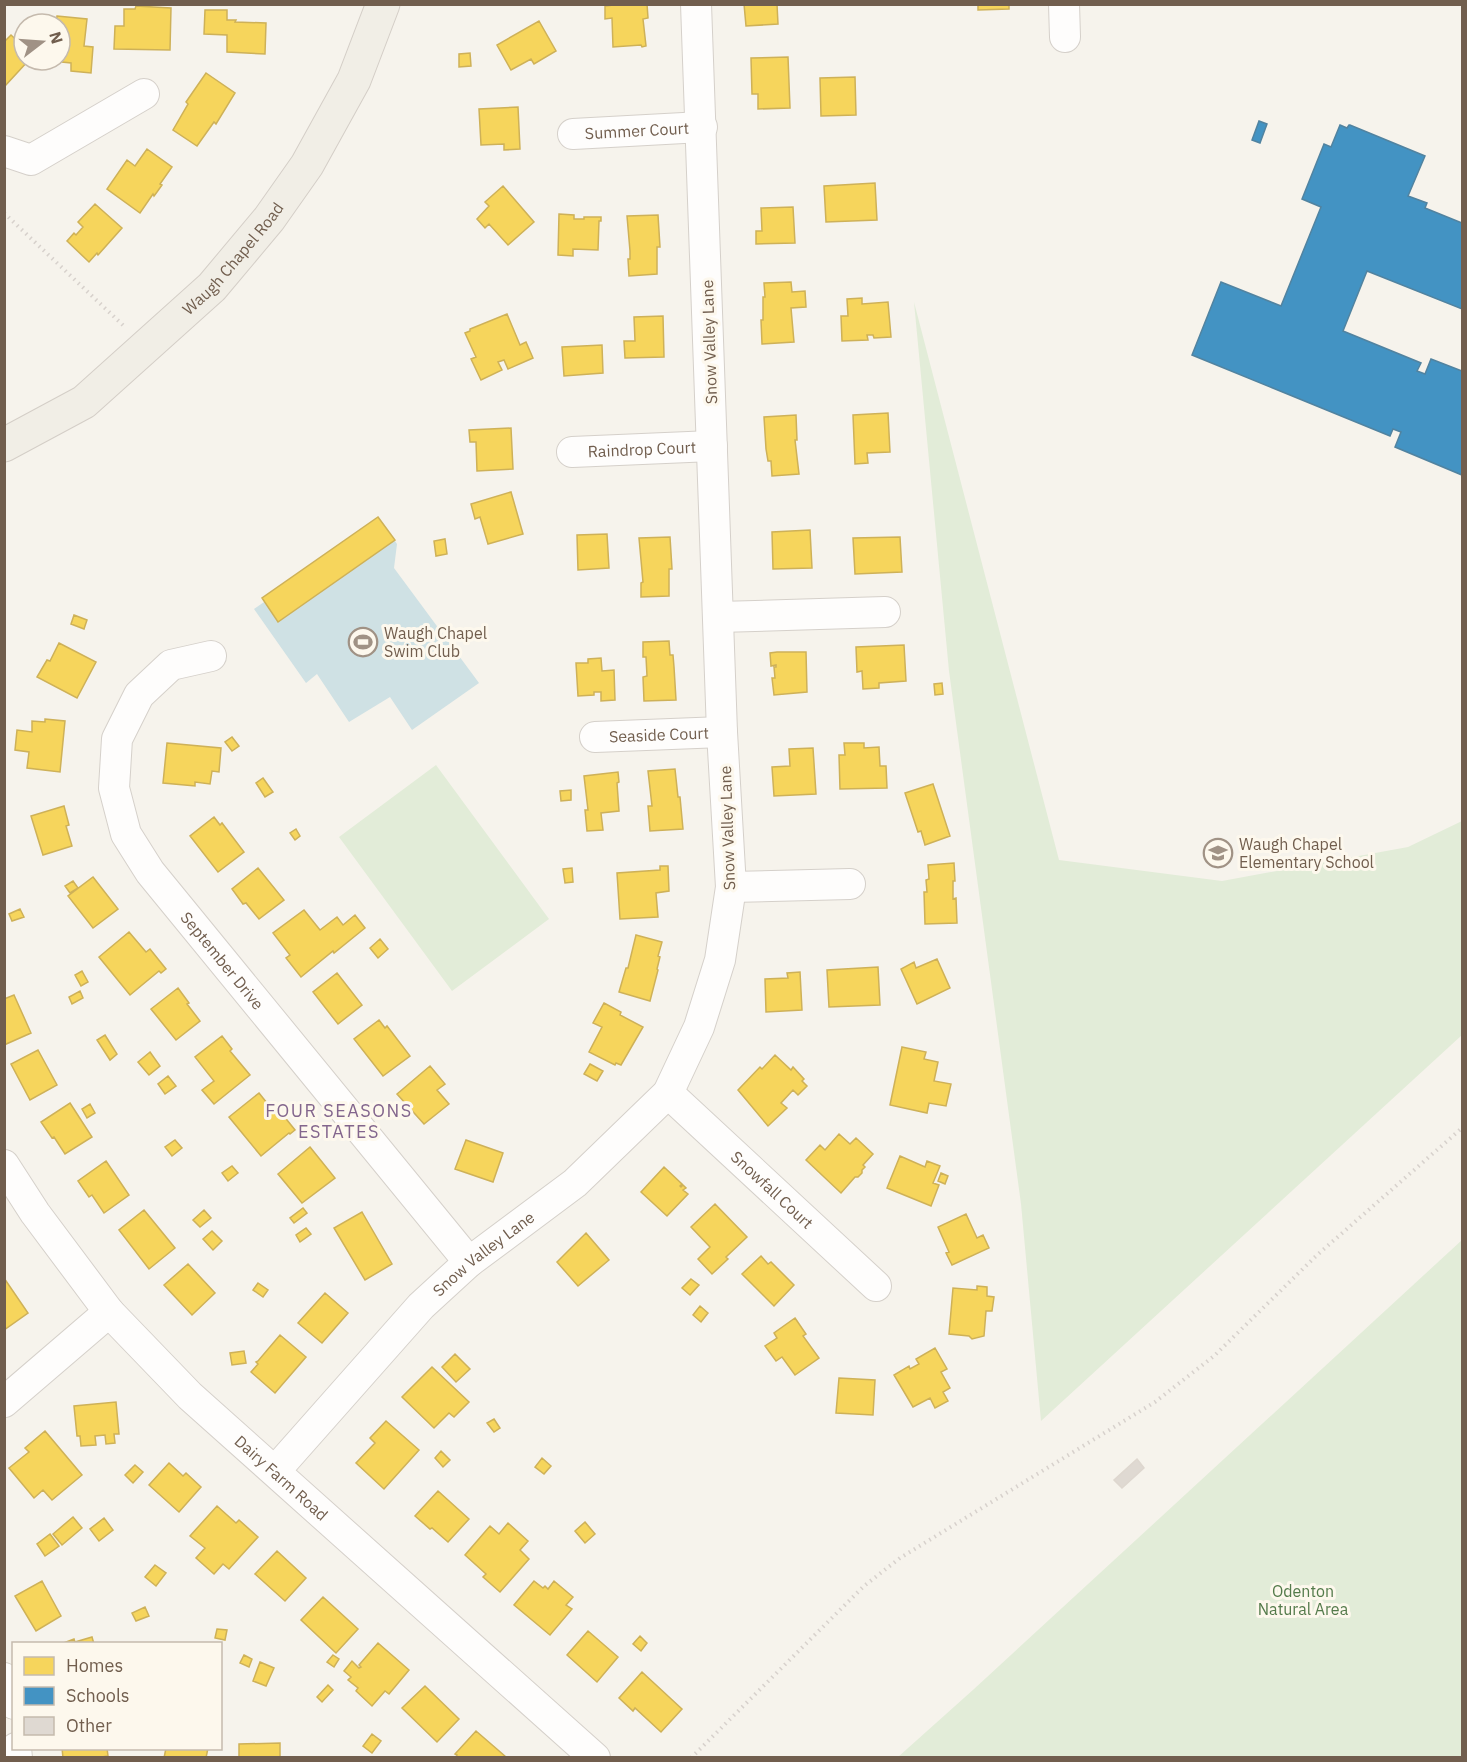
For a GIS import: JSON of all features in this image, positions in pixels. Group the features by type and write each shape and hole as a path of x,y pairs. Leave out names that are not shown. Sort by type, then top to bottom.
{"main road":[{"name":"Waugh Chapel Road","path":"4,445 84,402 212,287 269,219 307,165 354,80 383,4"}],"street":[{"name":"Snow Valley Lane","path":"275,1471 421,1306 469,1262 575,1183 668,1094 699,1027 720,960 731,886 722,732 696,4"},
{"path":"1064,4 1065,37"},
{"path":"4,151 31,160 144,94"},
{"name":"Summer Court","path":"573,134 702,127"},
{"name":"Raindrop Court","path":"572,452 712,446"},
{"path":"719,616 885,612"},
{"name":"September Drive","path":"212,656 171,665 139,695 117,739 114,788 126,834 157,881 469,1262"},
{"name":"Seaside Court","path":"595,737 722,732"},
{"path":"731,886 850,884"},
{"name":"Snowfall Court","path":"668,1094 876,1286"},
{"name":"Dairy Farm Road","path":"4,1165 35,1213 109,1312 190,1396 595,1758"},
{"path":"4,1402 109,1312"},
{"path":"4,1678 12,1699"}],"path":[{"path":"4,213 146,347"},
{"path":"691,1758 864,1586 900,1558 1155,1402 1214,1356 1316,1256 1462,1128"}],"green space":[{"path":"914,302 1059,860 1222,881 1408,847 1462,821 1462,1035 1041,1421 1021,1204 949,671"},
{"path":"436,765 549,919 452,991 339,837"},
{"name":"Odenton Natural Area","path":"1462,1240 1462,1757 898,1757 974,1689"}],"shaded area":[{"name":"Waugh Chapel Swim Club","path":"381,521 397,544 394,568 479,683 412,730 390,697 349,722 317,674 306,683 254,609"}],"building: Homes":[{"path":"647,4 648,18 643,19 646,46 613,47 612,18 605,19 605,6"},
{"path":"744,4 777,4 778,24 746,26"},
{"path":"978,4 1009,4 1009,9 978,10"},
{"path":"136,6 171,8 170,50 114,49 115,26 124,26 124,9 135,9"},
{"path":"205,10 227,10 227,20 236,20 235,22 266,23 265,54 227,52 227,35 204,34"},
{"path":"72,18 87,19 84,46 93,47 91,73 72,71"},
{"path":"539,21 556,51 534,64 531,59 511,70 497,45"},
{"path":"12,36 12,72 18,72 4,87 4,42"},
{"path":"470,53 471,66 459,67 459,54"},
{"path":"788,57 790,108 758,109 758,94 752,94 751,58"},
{"path":"206,73 235,93 216,124 214,122 197,146 173,130 188,104 186,102"},
{"path":"855,77 856,115 821,116 820,78"},
{"path":"518,107 520,149 504,150 504,144 481,145 479,109"},
{"path":"147,149 172,167 160,184 162,185 140,213 107,189 127,160 135,166"},
{"path":"875,183 877,220 826,222 824,186"},
{"path":"503,186 534,222 508,245 489,224 485,228 477,219 489,206 485,202"},
{"path":"95,204 122,228 89,262 67,241 83,227 78,222"},
{"path":"793,207 795,243 756,244 756,231 762,231 761,208"},
{"path":"559,214 574,215 574,219 601,217 598,250 573,249 573,256 558,255"},
{"path":"658,215 660,247 657,247 657,274 629,276 630,251 627,216"},
{"path":"791,282 792,292 805,291 806,307 791,308 794,342 762,344 764,283"},
{"path":"862,298 862,304 888,302 891,337 874,338 873,335 867,335 868,340 842,341 841,316 848,316 847,299"},
{"path":"507,314 520,345 526,342 533,358 508,369 504,360 498,362 502,370 481,380 471,359 476,357 465,333"},
{"path":"663,316 664,357 625,358 624,341 635,341 634,317"},
{"path":"602,345 603,373 564,376 562,347"},
{"path":"888,413 890,452 867,453 868,463 855,464 853,415"},
{"path":"796,415 797,440 795,440 799,474 772,476 771,461 768,461 766,449 764,417"},
{"path":"511,428 513,469 477,471 476,442 470,442 469,430"},
{"path":"511,492 523,534 488,544 480,517 475,519 471,504"},
{"path":"378,517 395,540 278,622 262,598"},
{"path":"810,530 812,568 773,569 772,532"},
{"path":"607,534 609,568 578,570 577,535"},
{"path":"670,537 672,569 669,569 669,596 641,597 641,583 643,582 639,538"},
{"path":"900,537 902,572 855,574 853,538"},
{"path":"445,539 447,554 436,556 434,541"},
{"path":"74,615 87,620 84,629 71,624"},
{"path":"669,641 670,655 673,655 676,700 644,701 643,677 647,676 643,642"},
{"path":"59,643 96,662 77,698 37,677 47,660 50,661"},
{"path":"904,645 906,681 879,683 879,688 863,689 862,671 857,672 856,647"},
{"path":"806,652 807,692 774,695 772,678 775,678 774,667 776,665 771,666 770,653"},
{"path":"601,658 602,671 614,670 615,700 601,701 601,692 578,696 576,663 588,663 588,659"},
{"path":"942,683 943,694 935,695 934,684"},
{"path":"45,719 65,721 60,772 27,768 29,752 15,750 17,730 32,732 32,721 45,722"},
{"path":"232,737 239,746 232,751 225,742"},
{"path":"167,743 221,748 219,772 212,771 210,784 195,782 195,786 163,783"},
{"path":"844,743 864,743 864,748 879,747 880,766 886,766 887,788 840,789 839,755 845,755"},
{"path":"813,748 816,794 774,796 772,767 790,766 789,749"},
{"path":"675,769 683,829 650,831 648,806 652,806 648,771"},
{"path":"618,772 619,811 601,813 603,830 587,831 585,810 588,810 584,776"},
{"path":"263,778 273,792 265,797 256,783"},
{"path":"933,784 950,836 925,845 921,831 918,832 905,793"},
{"path":"571,790 571,800 561,801 560,791"},
{"path":"64,806 69,825 66,826 72,846 43,855 31,816"},
{"path":"214,817 220,825 222,823 244,852 218,872 190,836"},
{"path":"296,829 300,836 295,840 290,833"},
{"path":"954,863 953,899 956,898 957,923 925,924 924,892 927,892 926,880 929,879 928,865"},
{"path":"660,866 668,866 669,891 656,893 658,917 620,919 617,873 660,870"},
{"path":"258,868 284,900 259,919 246,903 243,904 232,889"},
{"path":"572,868 573,882 565,883 563,869"},
{"path":"93,877 118,909 93,928 68,896"},
{"path":"73,881 78,888 70,893 65,886"},
{"path":"20,909 24,917 12,921 9,914"},
{"path":"304,910 320,930 337,917 343,925 355,915 365,928 301,977 286,958 290,955 273,933"},
{"path":"129,932 146,952 150,949 166,969 161,973 159,971 130,995 99,957"},
{"path":"636,935 662,942 650,1001 619,992"},
{"path":"380,939 388,949 378,958 370,948"},
{"path":"937,959 950,988 917,1004 901,969 914,962 916,968"},
{"path":"878,967 880,1005 829,1007 827,970"},
{"path":"82,971 88,982 81,986 75,975"},
{"path":"800,972 802,1010 766,1012 765,979 788,978 787,973"},
{"path":"337,973 362,1005 338,1024 313,992"},
{"path":"178,988 200,1021 176,1040 151,1009"},
{"path":"80,991 83,998 72,1004 69,997"},
{"path":"14,995 31,1033 4,1045 4,999"},
{"path":"604,1003 621,1012 620,1015 643,1027 621,1065 616,1063 615,1065 589,1052 602,1027 593,1023"},
{"path":"379,1020 385,1028 387,1026 410,1056 383,1076 354,1039"},
{"path":"105,1035 117,1054 110,1060 97,1040"},
{"path":"222,1036 232,1049 230,1051 250,1075 214,1104 202,1090 214,1081 195,1057"},
{"path":"902,1047 926,1052 924,1059 938,1062 934,1081 951,1084 946,1106 929,1103 927,1113 890,1105"},
{"path":"38,1050 57,1085 30,1100 11,1064"},
{"path":"150,1052 160,1066 149,1075 138,1062"},
{"path":"775,1055 791,1070 793,1067 807,1086 798,1095 793,1090 781,1103 787,1108 768,1126 738,1090"},
{"path":"590,1064 603,1071 597,1081 584,1074"},
{"path":"430,1066 445,1084 437,1090 449,1104 424,1124 397,1094"},
{"path":"168,1076 176,1086 165,1094 158,1084"},
{"path":"259,1093 275,1113 279,1110 295,1130 261,1156 229,1117"},
{"path":"70,1103 92,1137 65,1154 41,1122"},
{"path":"90,1104 95,1113 87,1118 82,1109"},
{"path":"839,1134 850,1144 856,1138 873,1154 863,1165 865,1167 862,1173 855,1177 841,1193 806,1160 820,1145 825,1150"},
{"path":"175,1140 182,1148 172,1156 165,1147"},
{"path":"466,1140 503,1153 493,1182 455,1169"},
{"path":"310,1147 335,1178 302,1203 278,1174"},
{"path":"900,1156 925,1167 927,1161 940,1166 933,1183 939,1185 931,1206 887,1188"},
{"path":"106,1161 129,1195 104,1213 92,1195 89,1197 78,1181"},
{"path":"232,1166 238,1173 228,1181 222,1173"},
{"path":"664,1167 682,1184 681,1187 683,1185 686,1188 683,1190 688,1194 667,1216 641,1192"},
{"path":"941,1173 948,1176 945,1184 938,1181"},
{"path":"715,1204 747,1237 712,1274 698,1259 710,1247 691,1227"},
{"path":"303,1208 307,1213 294,1223 290,1218"},
{"path":"144,1210 175,1248 149,1269 119,1230"},
{"path":"204,1210 211,1218 200,1227 193,1220"},
{"path":"362,1212 392,1264 365,1280 334,1228"},
{"path":"966,1214 977,1238 983,1235 989,1248 952,1265 938,1227"},
{"path":"306,1228 311,1234 300,1242 296,1235"},
{"path":"212,1231 222,1241 213,1250 203,1239"},
{"path":"586,1233 609,1260 578,1286 557,1262"},
{"path":"761,1256 768,1264 771,1262 794,1285 774,1306 742,1274"},
{"path":"188,1264 215,1293 192,1315 164,1285"},
{"path":"4,1278 28,1313 4,1330"},
{"path":"691,1279 699,1285 690,1295 682,1288"},
{"path":"258,1283 268,1290 263,1297 253,1290"},
{"path":"977,1286 987,1287 987,1296 994,1297 992,1311 986,1311 984,1336 972,1339 969,1336 949,1334 953,1288 977,1290"},
{"path":"325,1293 348,1313 322,1343 298,1323"},
{"path":"700,1306 708,1313 701,1322 693,1315"},
{"path":"795,1318 806,1334 803,1336 819,1358 795,1375 782,1357 776,1361 765,1346 777,1338 774,1333"},
{"path":"280,1335 306,1357 275,1393 251,1372 258,1364 256,1362"},
{"path":"935,1348 947,1369 941,1372 950,1388 943,1392 948,1401 935,1408 930,1398 913,1407 894,1375 909,1366 910,1369 919,1364 916,1359"},
{"path":"244,1351 246,1363 232,1365 230,1353"},
{"path":"455,1354 470,1369 456,1382 442,1367"},
{"path":"432,1367 469,1402 454,1417 449,1413 434,1428 402,1397"},
{"path":"839,1378 875,1380 873,1415 836,1413"},
{"path":"116,1402 119,1434 114,1434 115,1443 106,1444 105,1435 95,1436 96,1445 81,1446 80,1436 77,1436 74,1406"},
{"path":"494,1419 500,1428 494,1432 487,1423"},
{"path":"386,1421 419,1450 384,1489 356,1463 375,1443 370,1438"},
{"path":"45,1431 82,1475 52,1500 43,1490 34,1498 9,1468 29,1452 25,1448"},
{"path":"441,1451 450,1460 443,1467 435,1458"},
{"path":"542,1458 551,1466 544,1474 535,1467"},
{"path":"169,1463 183,1476 186,1473 201,1487 179,1512 149,1485"},
{"path":"135,1465 143,1472 133,1483 125,1475"},
{"path":"438,1491 469,1519 448,1542 415,1516"},
{"path":"217,1506 236,1523 239,1520 258,1537 229,1569 223,1564 214,1574 196,1558 205,1548 190,1536"},
{"path":"73,1517 82,1528 62,1545 53,1534"},
{"path":"104,1518 113,1530 99,1541 90,1529"},
{"path":"585,1522 595,1534 585,1543 575,1531"},
{"path":"508,1523 528,1541 520,1550 529,1559 500,1592 483,1577 486,1574 465,1555 490,1526 499,1534"},
{"path":"50,1534 59,1546 45,1556 37,1544"},
{"path":"277,1551 306,1578 285,1601 255,1574"},
{"path":"155,1565 166,1573 156,1586 145,1577"},
{"path":"42,1581 61,1616 36,1631 15,1596"},
{"path":"534,1581 548,1589 554,1581 573,1597 566,1605 572,1609 550,1635 514,1605"},
{"path":"323,1597 358,1629 336,1653 301,1620"},
{"path":"145,1607 149,1616 136,1621 132,1613"},
{"path":"217,1629 227,1630 225,1640 215,1638"},
{"path":"588,1631 618,1657 597,1682 567,1655"},
{"path":"640,1636 647,1643 641,1651 633,1644"},
{"path":"92,1637 93,1642 75,1642"},
{"path":"378,1643 409,1670 389,1694 385,1691 372,1706 356,1691 358,1688 348,1680 351,1677 344,1671 352,1661 359,1668 361,1667 359,1665"},
{"path":"244,1655 252,1659 249,1667 240,1663"},
{"path":"333,1655 339,1659 334,1667 327,1662"},
{"path":"260,1662 274,1668 266,1686 253,1681"},
{"path":"642,1672 682,1709 661,1732 635,1708 633,1711 619,1698"},
{"path":"328,1685 333,1690 322,1702 317,1697"},
{"path":"425,1686 459,1719 437,1742 402,1708"},
{"path":"476,1731 506,1757 455,1758 457,1755 455,1754"},
{"path":"372,1734 381,1741 372,1753 363,1746"},
{"path":"280,1743 280,1758 239,1758 239,1744"},
{"path":"62,1750 107,1750 108,1756 95,1758 63,1758"},
{"path":"166,1750 208,1750 206,1758 164,1758"}],"building: Schools":[{"path":"1259,121 1267,124 1260,143 1252,140"},
{"path":"1340,125 1347,128 1350,125 1425,156 1408,196 1427,203 1425,208 1462,223 1462,309 1367,271 1343,331 1421,363 1417,371 1425,374 1431,359 1462,371 1462,475 1395,447 1401,432 1393,429 1390,436 1192,355 1221,282 1281,306 1321,207 1302,199 1324,144 1331,147"}],"building: Other":[{"path":"1137,1459 1144,1468 1122,1488 1114,1480"}],"place":[{"name":"Waugh Chapel Swim Club","path":"363,642"},
{"name":"Waugh Chapel Elementary School","path":"1218,853"}],"district":[{"name":"FOUR SEASONS ESTATES","path":"339,1121"}]}
